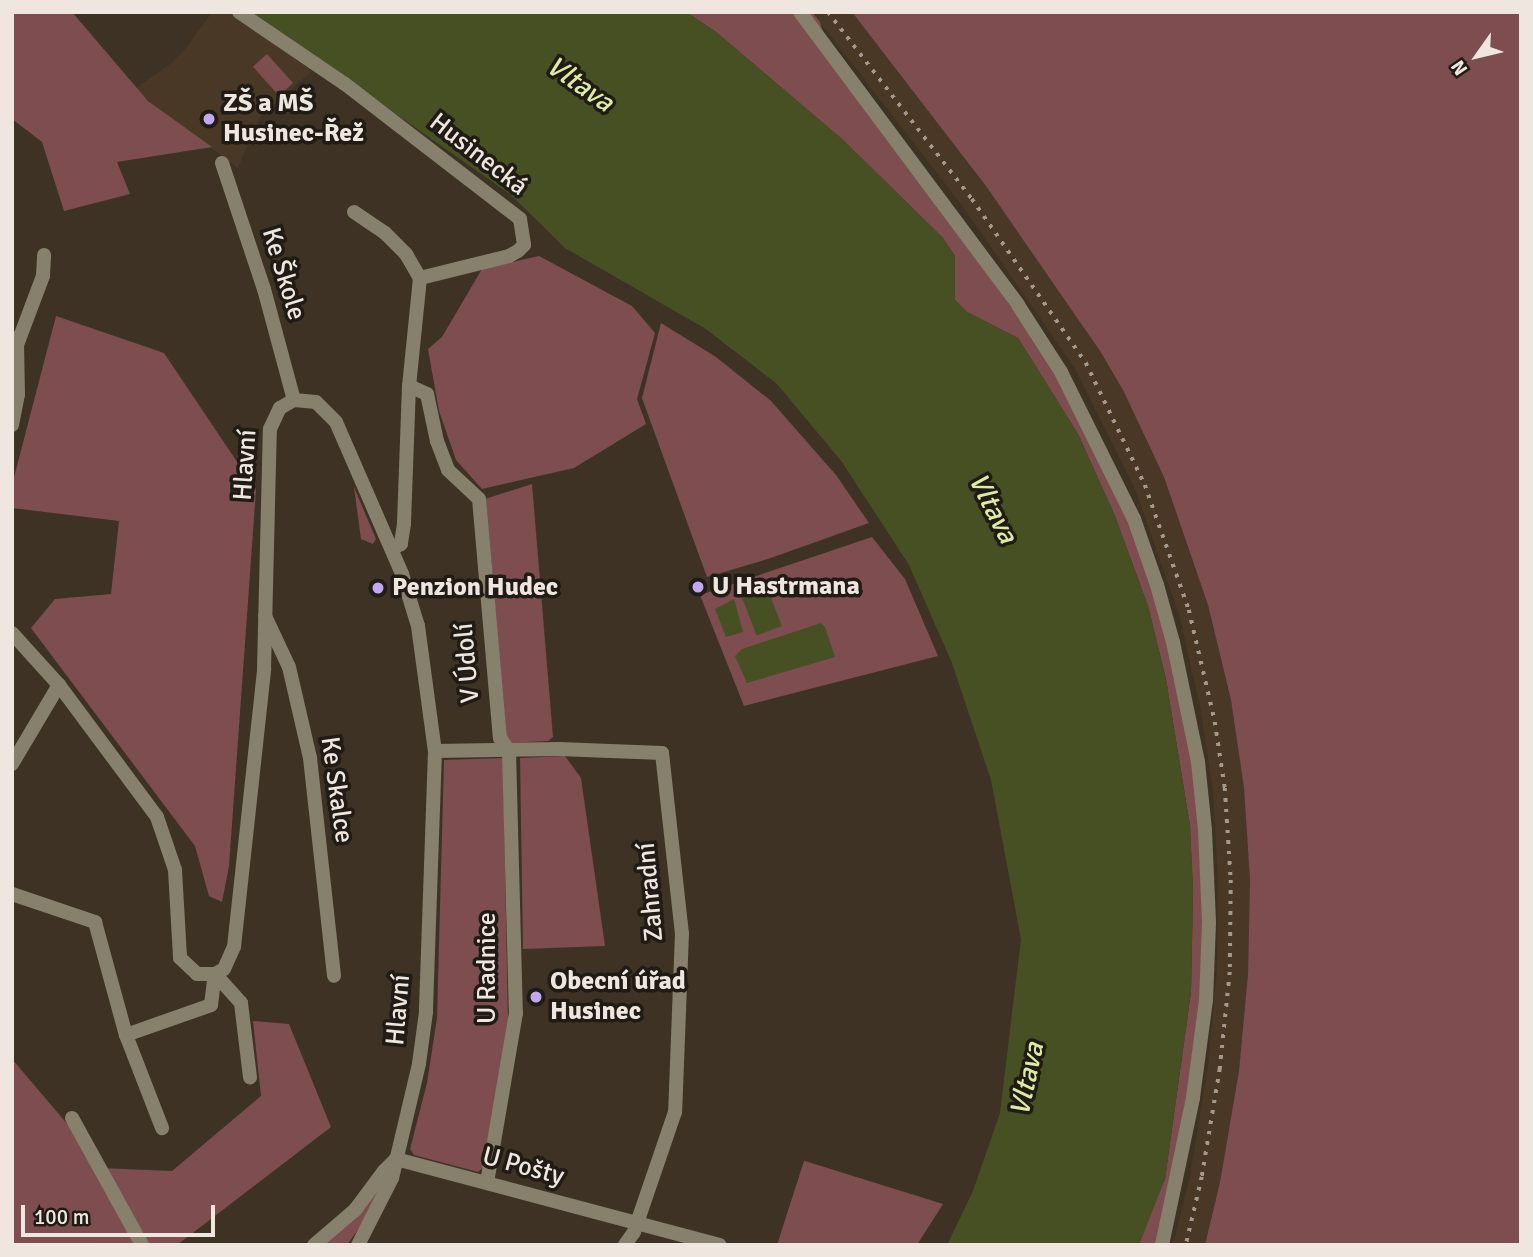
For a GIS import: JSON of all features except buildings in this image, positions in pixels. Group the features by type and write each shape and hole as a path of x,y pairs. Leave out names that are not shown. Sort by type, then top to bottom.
{"street":[{"name":"Husinecká","path":"239,12 345,84 520,219 524,245 518,251 509,256 420,278"},
{"path":"800,12 1018,305 1061,372 1134,519 1157,585 1173,642 1198,762 1205,830 1209,923 1206,1000 1193,1098 1161,1245"},
{"name":"Ke Škole","path":"222,163 264,289 294,400"},
{"path":"354,212 378,226 406,254 420,278 409,387 404,524 401,544 392,548"},
{"path":"12,425 15,341 43,276 44,255"},
{"name":"V Údolí","path":"409,387 427,394 437,441 448,470 479,499 499,738 509,751"},
{"name":"Hlavní","path":"215,974 224,969 234,947 264,669 269,436 277,412 294,400 316,402 335,422 392,548 418,626 435,751 426,1012 419,1063 392,1178 358,1245"},
{"name":"Ke Skalce","path":"265,616 289,667 310,758 334,976"},
{"path":"12,633 59,685 157,817 175,870 180,958 197,974 215,974 241,1003 250,1077"},
{"path":"12,764 59,685"},
{"name":"Zahradní","path":"435,751 559,749 662,753 682,933 675,1112 636,1223 625,1245"},
{"name":"U Radnice","path":"487,1183 516,1013 509,751"},
{"path":"12,894 95,922 126,1035 162,1128"},
{"path":"126,1035 211,1005 215,974"},
{"path":"72,1118 142,1245"},
{"path":"314,1245 355,1210 396,1159"},
{"name":"U Pošty","path":"396,1159 720,1245"}],"shaded area":[{"path":"12,12 72,12 148,101 212,147 117,162 130,194 64,211 42,142 12,119"},
{"path":"212,12 228,12 312,71 259,118 238,168 148,101 136,88 169,65 186,48"},
{"path":"686,12 812,12 820,22 828,51 1059,374 1131,521 1171,643 1203,826 1205,962 1185,1107 1157,1245 1136,1245 1165,1179 1191,992 1193,891 1190,826 1166,679 1148,606 1115,516 1078,434 1018,338 967,312 955,300 955,256 943,238 843,140 716,32"},
{"path":"812,12 852,12 986,186 1075,311 1124,392 1164,477 1208,605 1231,700 1244,788 1250,880 1248,974 1239,1071 1220,1182 1205,1245 1173,1245 1190,1176 1208,1067 1217,972 1218,881 1213,791 1200,706 1179,614 1135,489 1074,367 961,204"},
{"path":"852,12 1521,12 1521,1245 1205,1245 1220,1182 1239,1071 1248,974 1250,880 1244,788 1231,700 1208,605 1164,477 1124,392 1100,351 986,186"},
{"path":"267,54 293,83 279,96 253,67"},
{"path":"539,256 632,306 655,333 637,399 646,424 574,468 482,489 456,460 439,411 428,349 442,337 482,269"},
{"path":"56,316 164,353 256,490 229,866 222,902 209,896 195,846 31,628 55,599 111,594 119,521 12,508 12,485"},
{"path":"661,323 716,357 771,401 836,475 869,523 768,559 707,577 642,398"},
{"path":"532,484 553,737 548,741 507,743 485,499"},
{"path":"354,487 376,539 373,544 361,539"},
{"path":"872,537 905,579 938,656 744,706 700,595"},
{"path":"565,756 581,778 605,946 523,949 520,758"},
{"path":"503,758 508,1023 484,1167 478,1172 414,1155 410,1149 427,1083 437,1018 444,760"},
{"path":"253,1021 289,1024 331,1127 177,1245 144,1245 100,1168 172,1171 261,1096"},
{"path":"12,1059 80,1139 136,1245 12,1245"},
{"path":"804,1161 943,1204 917,1245 777,1245"},
{"path":"386,1178 369,1214 347,1245 320,1245"}],"water":[{"name":"Vltava","path":"251,12 686,12 716,32 843,140 943,238 955,256 955,300 967,312 1018,338 1078,434 1115,516 1148,606 1166,679 1190,826 1193,891 1191,992 1165,1179 1139,1245 947,1245 973,1191 1000,1113 1021,939 991,780 952,663 909,565 842,462 777,384 706,329 565,248 511,195"},
{"path":"765,582 782,626 757,636 740,592"},
{"path":"734,599 743,632 726,637 715,609"},
{"path":"821,623 825,627 835,657 747,683 735,656 742,649"}],"railway":[{"path":"828,12 972,199 1086,363 1145,485 1189,610 1215,722 1225,788 1231,880 1230,972 1220,1069 1202,1177 1186,1245"}],"place":[{"name":"ZŠ a MŠ Husinec-Řež","path":"209,119"},
{"name":"U Hastrmana","path":"698,587"},
{"name":"Penzion Hudec","path":"378,588"},
{"name":"Obecní úřad Husinec","path":"536,997"}]}
